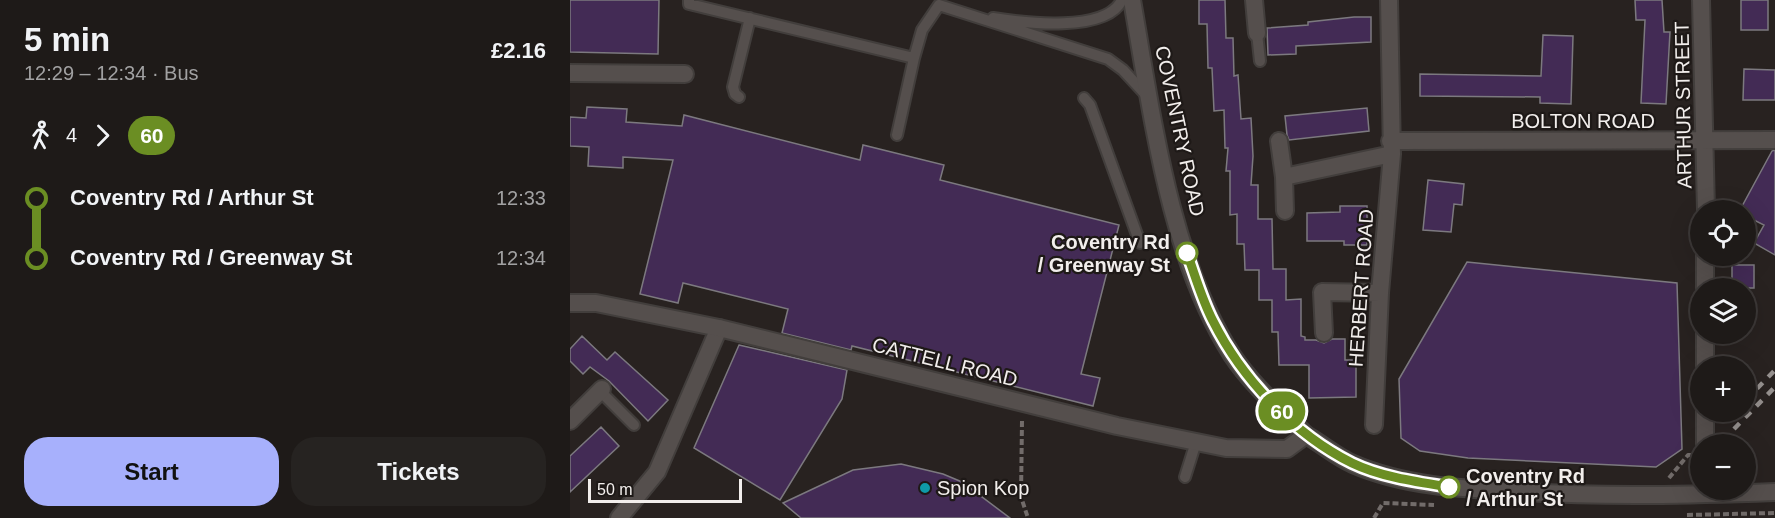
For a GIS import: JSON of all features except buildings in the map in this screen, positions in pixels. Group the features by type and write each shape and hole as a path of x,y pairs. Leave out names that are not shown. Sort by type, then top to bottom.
{"street":[{"name":"COVENTRY ROAD","path":"1132,0 1173,209 1212,320 1233,356 1251,379 1306,435 1353,463 1411,481 1468,489 1543,493 1690,492"},
{"path":"1254,0 1257,33"},
{"name":"HERBERT ROAD","path":"1374,425 1380,293 1391,148 1389,0"},
{"name":"ARTHUR STREET","path":"1701,0 1706,200"},
{"path":"570,74 685,74"},
{"name":"BOLTON ROAD","path":"1391,148 1775,140"},
{"path":"1280,141 1285,211"},
{"path":"1284,177 1391,148"},
{"path":"1324,333 1322,292 1380,293"},
{"name":"CATTELL ROAD","path":"570,303 596,303 719,328 1022,403 1226,448 1287,449 1306,435"},
{"path":"619,518 657,472 719,328"},
{"path":"570,420 601,390"},
{"name":"COVENTRY ROAD","path":"1756,492 1775,492"}],"lane":[{"path":"689,0 689,4 914,58"},
{"path":"963,14 1004,20 1067,22 1099,20 1113,13 1122,0"},
{"path":"897,135 922,30 938,3 963,14 1108,59 1123,70 1150,99"},
{"path":"739,97 735,94 733,87 750,18"},
{"path":"1257,33 1260,61"},
{"path":"1084,98 1090,105 1119,180 1140,243"},
{"path":"601,390 634,425"},
{"path":"1185,477 1196,442"}],"path":[{"path":"1022,403 1021,497 1028,518"},
{"path":"1374,518 1383,504"},
{"path":"1696,515 1775,513"}],"railway":[{"path":"1756,390 1775,370"},
{"path":"1734,429 1775,387"}],"bus line":[{"name":"60","path":"1187,253 1212,320 1233,356 1258,387 1306,435 1353,463 1411,481 1449,487"}],"place":[{"name":"Coventry Rd / Greenway St","path":"1187,253"},
{"name":"Coventry Rd / Arthur St","path":"1449,487"},
{"name":"Spion Kop","path":"925,488"}]}
